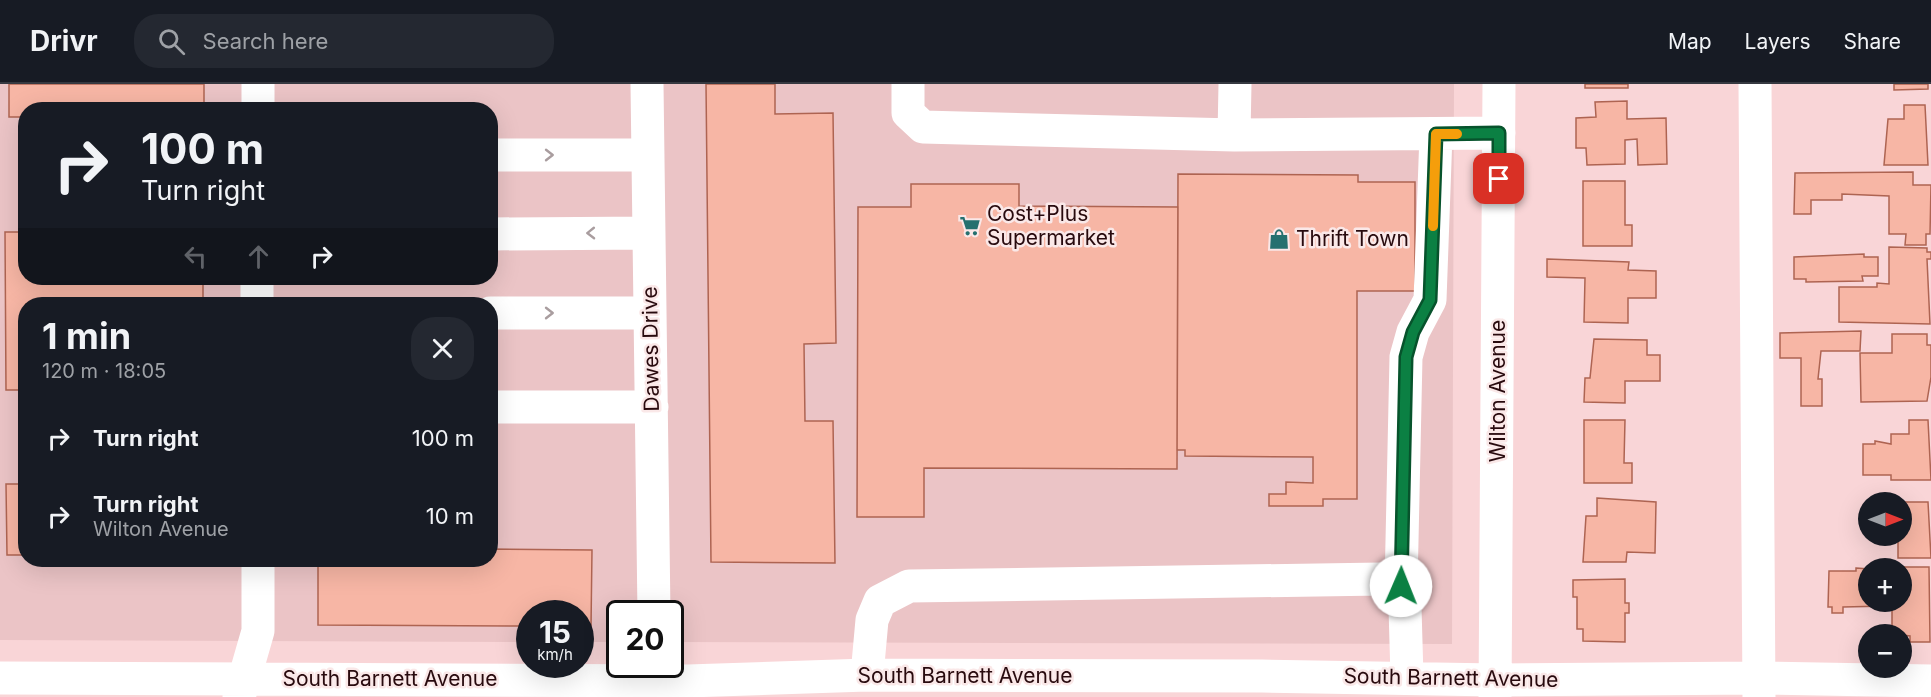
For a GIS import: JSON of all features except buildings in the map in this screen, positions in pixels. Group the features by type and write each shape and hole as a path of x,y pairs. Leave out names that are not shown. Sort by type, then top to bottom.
{"street":[{"path":"258,84 258,102"},
{"name":"Dawes Drive","path":"647,84 654,600"},
{"path":"908,84 908,113 923,127 1234,135 1499,133"},
{"path":"1234,135 1235,84"},
{"name":"Wilton Avenue","path":"1496,688 1499,84"},
{"path":"1755,84 1759,688"},
{"path":"1407,677 1406,608 1401,586 1406,357 1413,332 1430,300 1436,134"},
{"path":"498,155 648,155"},
{"path":"498,234 649,233"},
{"path":"498,313 650,313"},
{"path":"498,407 652,407"},
{"path":"241,688 258,630 258,567"},
{"path":"867,675 872,620 879,601 909,586 1381,579 1393,580 1401,586"},
{"name":"South Barnett Avenue","path":"666,678 688,689 867,675 911,687 1262,686 1407,677 1496,688 1759,688 1931,681"},
{"name":"South Barnett Avenue","path":"0,678 241,688 464,688 606,676"}],"shaded area":[{"path":"0,84 1454,84 1452,644 684,642 684,600 606,600 606,642 594,642 594,600 516,600 516,642 0,640"}],"slow traffic":[{"path":"1433,226 1436,134 1457,134"}],"place":[{"name":"Cost+Plus Supermarket","path":"970,226"},
{"name":"Thrift Town","path":"1279,239"}],"route":[{"path":"1401,586 1406,357 1413,332 1430,300 1436,134 1499,133 1499,179"}]}
